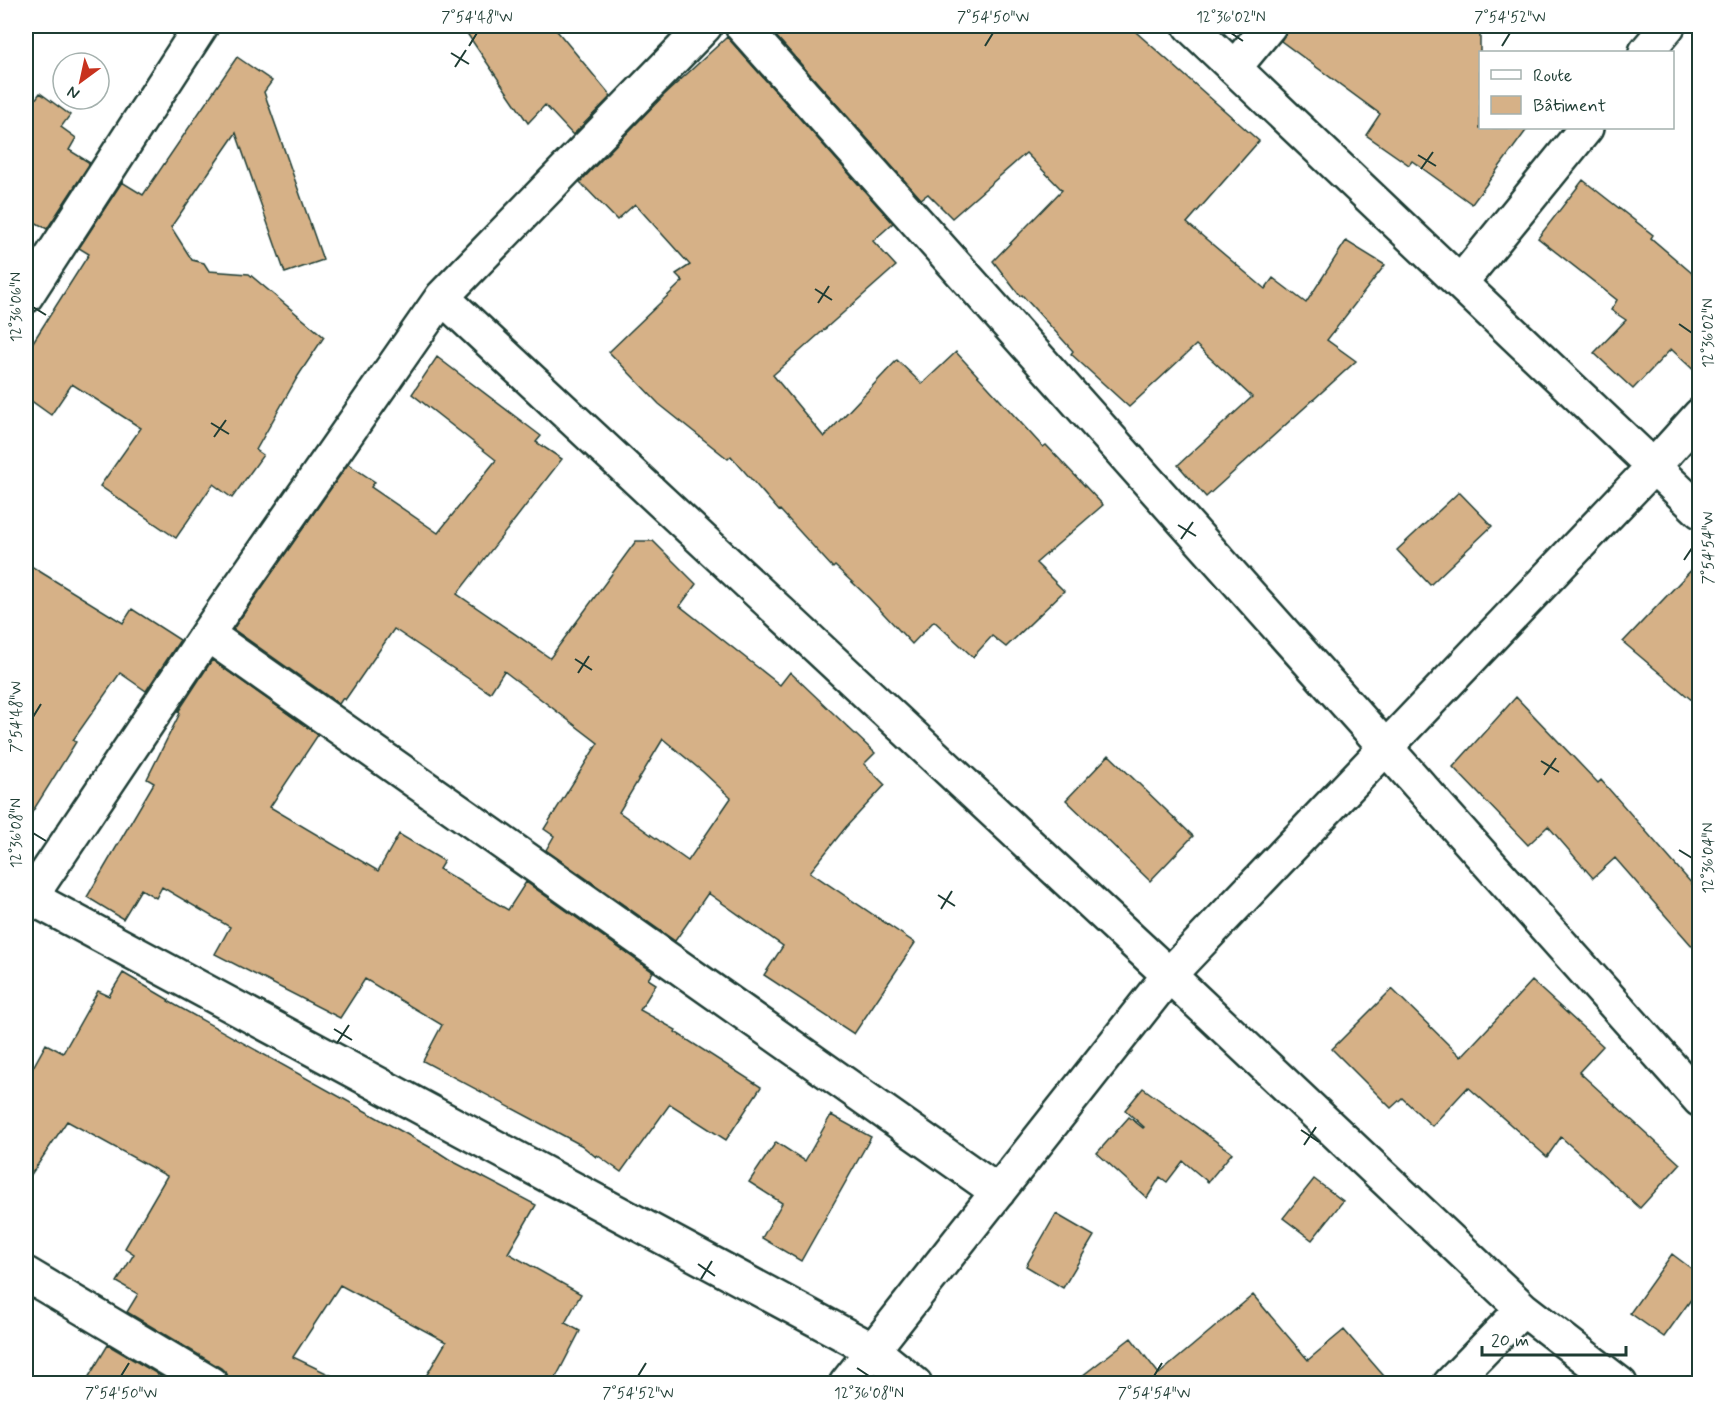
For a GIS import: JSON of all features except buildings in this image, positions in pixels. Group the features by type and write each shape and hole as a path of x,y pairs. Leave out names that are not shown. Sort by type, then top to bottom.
{"street":[{"path":"26,296 201,26"},
{"path":"705,26 442,297 207,633 28,901 873,1350 915,1383"},
{"path":"742,26 1700,1100"},
{"path":"1190,26 1700,511"},
{"path":"1234,68 1269,26"},
{"path":"1647,51 1668,26"},
{"path":"1460,283 1585,129"},
{"path":"442,297 1169,975 1523,1309 1620,1383"},
{"path":"846,1383 1169,975 1700,415"},
{"path":"207,633 998,1192"},
{"path":"26,1274 212,1383"},
{"path":"1450,1383 1523,1309"}]}
